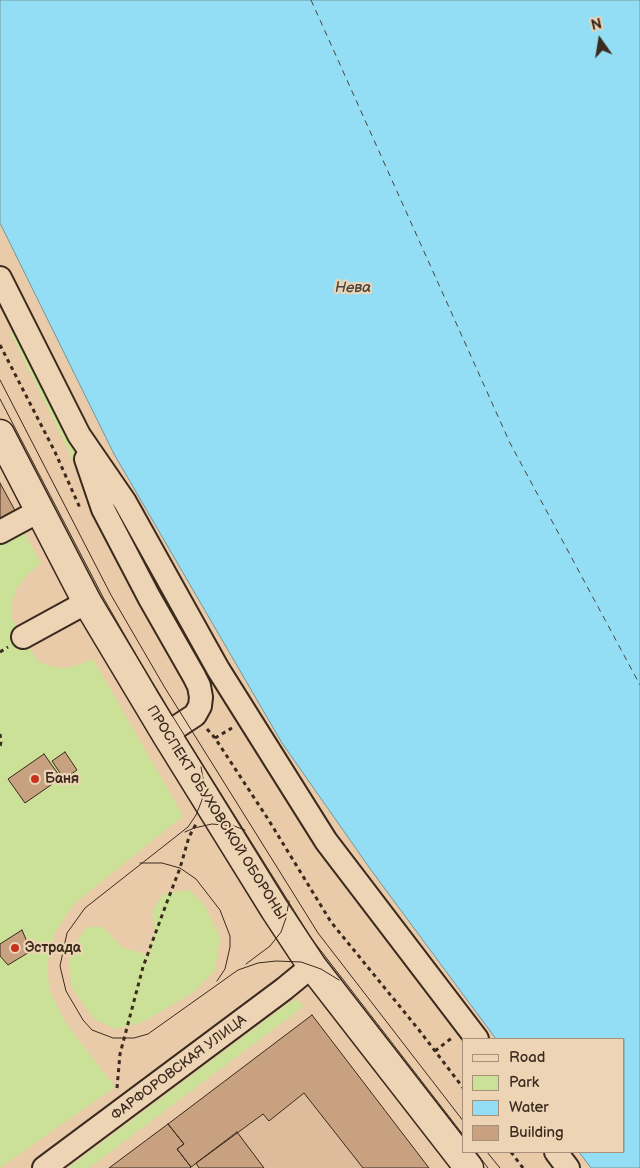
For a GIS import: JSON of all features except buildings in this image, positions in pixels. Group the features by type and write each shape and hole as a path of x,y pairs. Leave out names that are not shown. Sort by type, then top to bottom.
{"main road":[{"name":"ПРОСПЕКТ ОБУХОВСКОЙ ОБОРОНЫ","path":"0,434 87,602 166,734 312,966 469,1168"}],"street":[{"path":"0,278 79,434 102,507 149,597 194,676 201,697 196,716 166,734"},
{"path":"102,507 146,538 218,669 326,842 476,1038"},
{"path":"0,532 40,511"},
{"path":"23,637 87,602"},
{"name":"ФАРФОРОВСКАЯ УЛИЦА","path":"44,1168 312,966"},
{"path":"557,1153 568,1168"}],"path":[{"path":"0,345 55,452 70,489 102,507"},
{"path":"196,716 215,738 331,922 435,1050 462,1086"},
{"path":"215,738 233,726"},
{"path":"0,734 0,746"},
{"path":"117,1090 120,1054 143,968 180,868 189,837 199,820"},
{"path":"435,1050 453,1037"},
{"path":"512,1153 523,1168"}],"shaded area":[{"path":"312,1015 429,1168 109,1168"}],"green space":[{"path":"13,325 51,396 83,464 80,468 76,466 10,332"},
{"path":"21,527 41,563 28,574 16,590 11,607 11,617 36,659 44,664 65,668 93,659 183,816 74,904 54,934 47,967 50,991 66,1023 115,1087 0,1168 0,539"},
{"path":"189,890 205,906 220,937 215,970 194,992 143,1022 115,1029 94,1019 71,986 69,953 87,927 103,927 123,948 149,955 155,931 152,911 163,894"},
{"path":"297,999 303,1007 89,1168 68,1168 286,1005"}],"water":[{"name":"Нева","path":"0,0 640,0 640,1168 591,1168 580,1153 625,1153 625,1038 495,1038 371,870 282,743 114,454 0,223"}],"ferry route":[{"path":"311,0 510,443 640,685"}],"tram line":[{"path":"0,380 111,595 165,688 318,933 462,1119"},
{"path":"0,399 104,599 158,693 311,938 462,1133"},
{"path":"201,767 204,784 202,800 196,815 188,827 85,908 67,933 60,966 66,991 83,1020 92,1030 113,1038 134,1038 148,1034 238,970 258,963 276,961 301,962 321,969 339,980"},
{"path":"185,832 212,824 234,826 245,830"},
{"path":"140,863 162,863 180,868 196,879 220,910 230,936 230,947 225,969 217,981"},
{"path":"246,964 270,946 281,932 289,901"},
{"path":"477,1153 488,1168"},
{"path":"488,1153 500,1168"}],"place":[{"name":"Баня","path":"35,779"},
{"name":"Эстрада","path":"15,948"}]}
